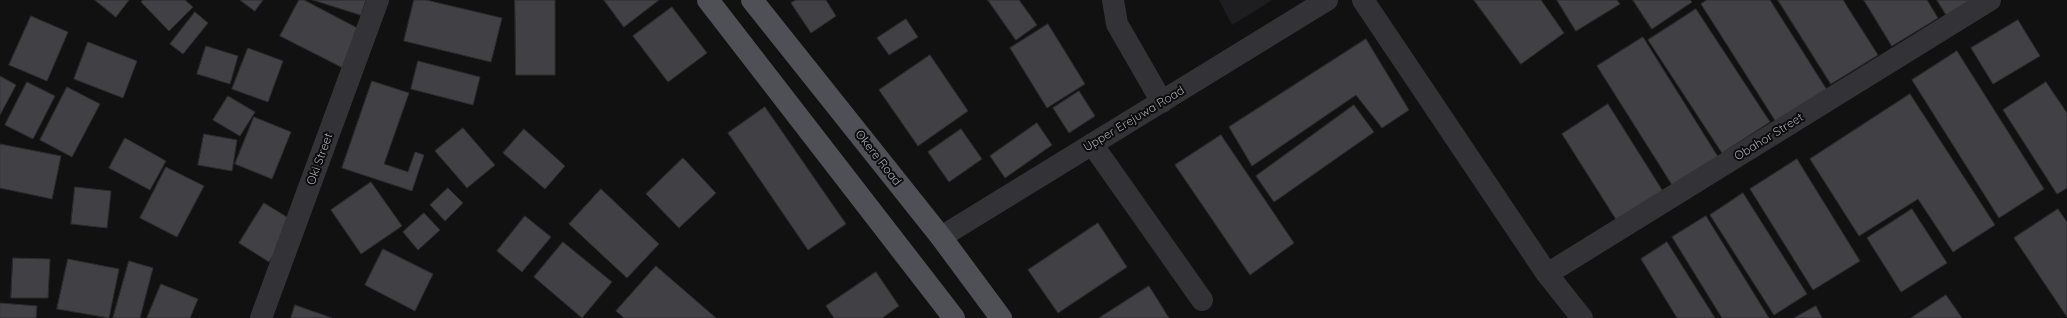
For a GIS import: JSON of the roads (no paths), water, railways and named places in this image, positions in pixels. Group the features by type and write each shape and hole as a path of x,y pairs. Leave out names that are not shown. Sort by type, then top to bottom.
{"main road":[{"path":"708,0 954,318"},
{"name":"Okere Road","path":"752,0 941,237 1001,318"}],"street":[{"name":"Oki Street","path":"262,318 378,0"},
{"path":"1113,0 1117,24 1162,102"},
{"name":"Upper Erejuwa Road","path":"941,237 1326,0"},
{"path":"1363,0 1547,274 1582,318"},
{"name":"Obahor Street","path":"1547,274 1990,0"},
{"path":"1092,144 1202,300"}]}
